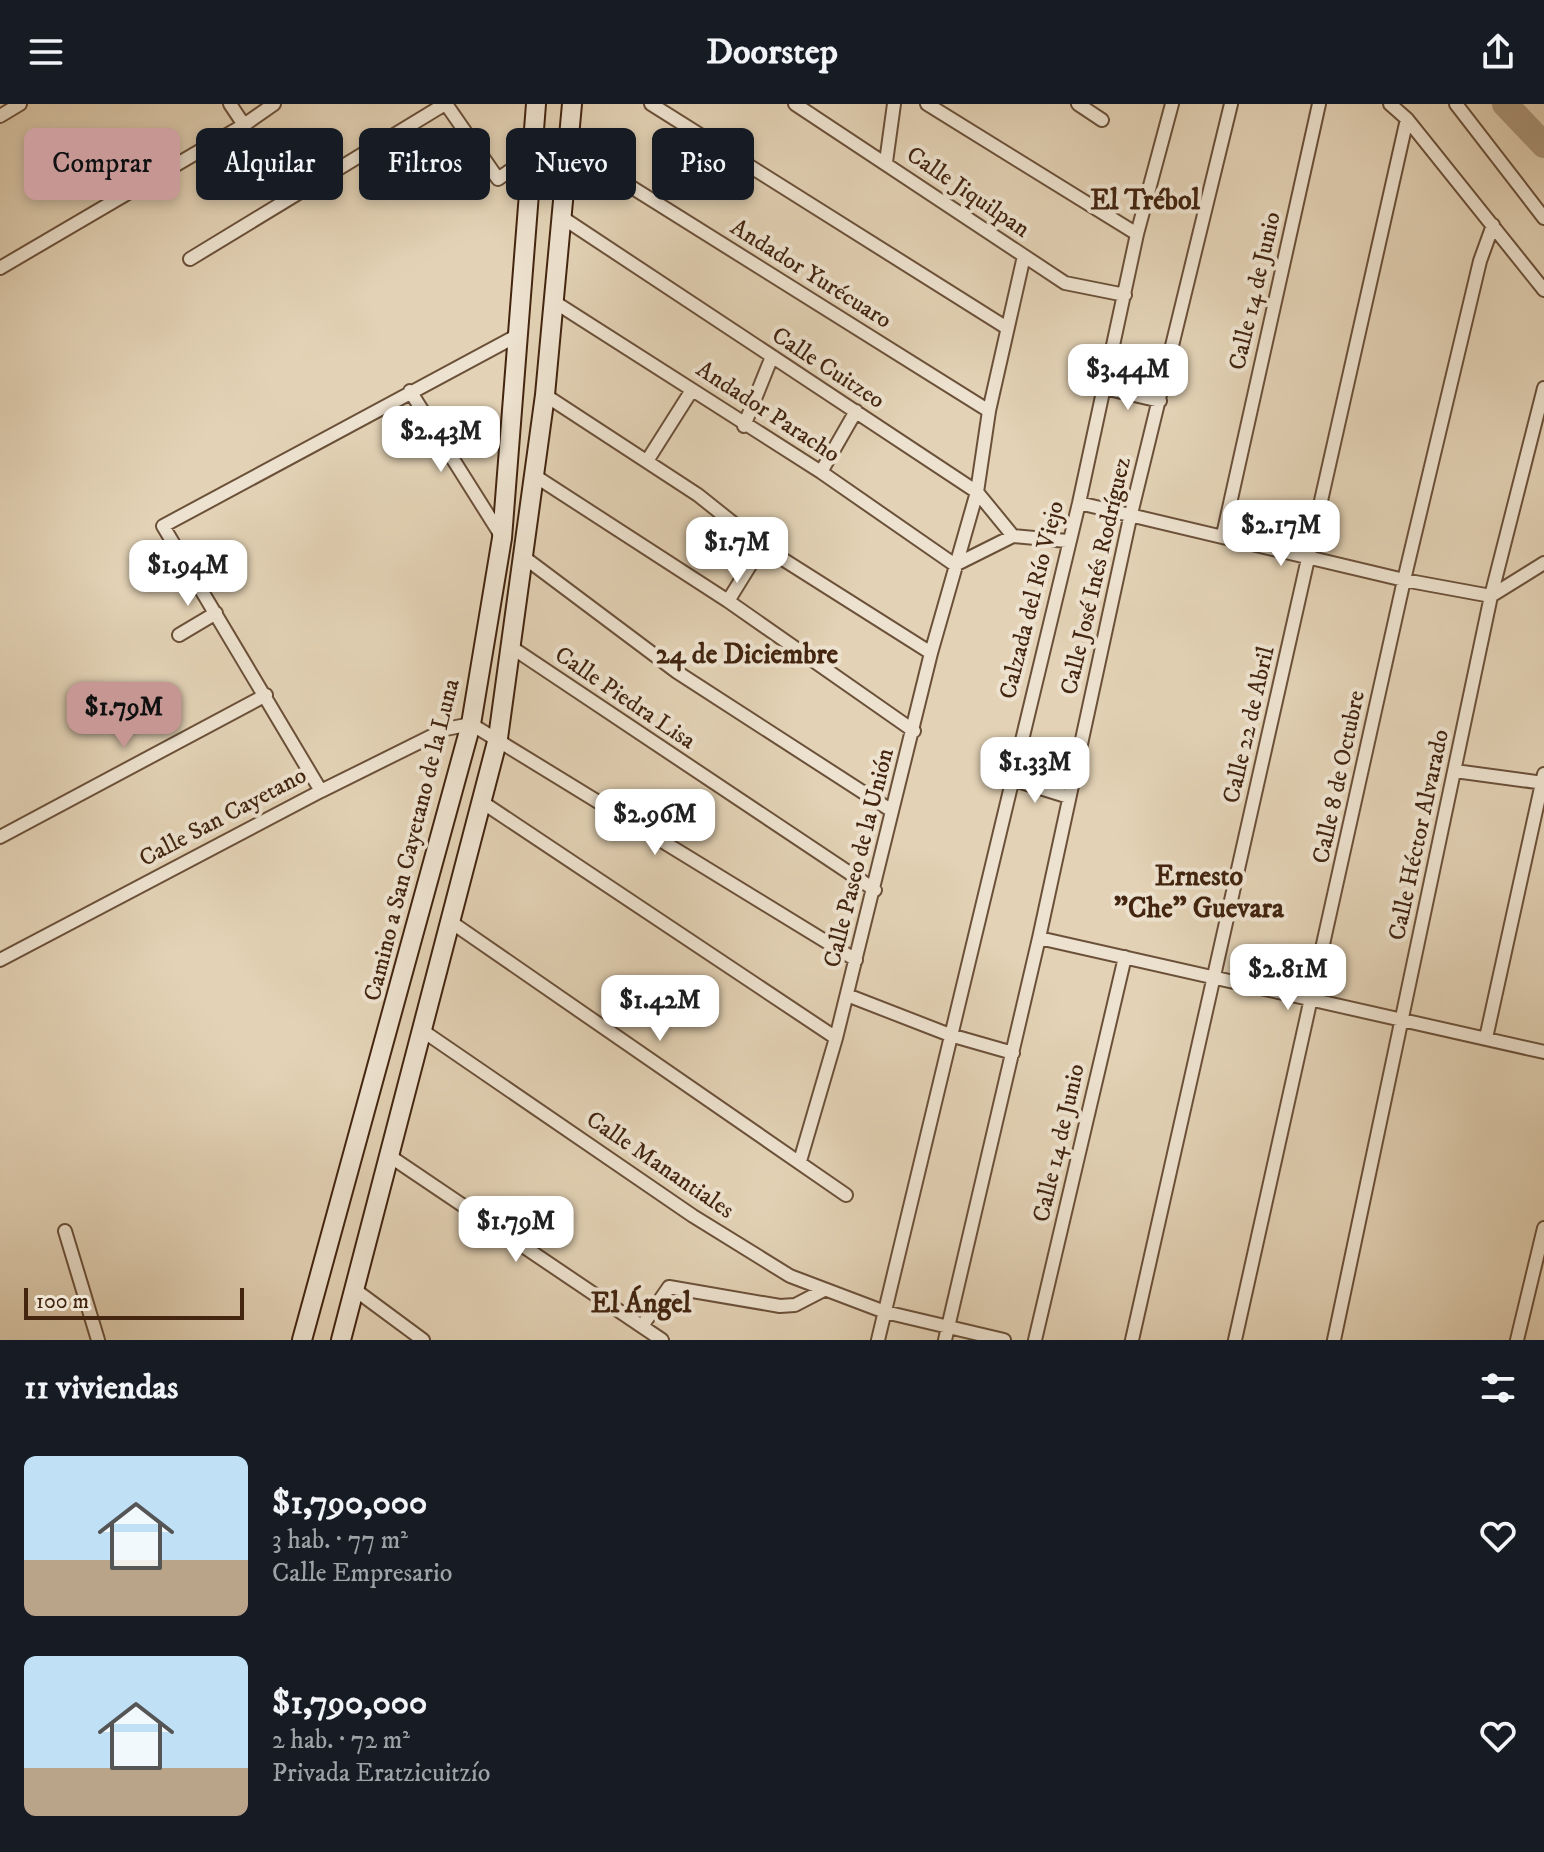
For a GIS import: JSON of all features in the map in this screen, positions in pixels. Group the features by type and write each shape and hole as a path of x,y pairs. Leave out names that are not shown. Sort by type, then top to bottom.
{"street":[{"path":"0,116 20,104"},
{"path":"230,104 244,125"},
{"path":"0,268 244,125 274,104"},
{"path":"190,259 445,104 498,179 506,173"},
{"name":"Camino a San Cayetano de la Luna","path":"534,128 536,104"},
{"path":"570,128 572,104"},
{"path":"651,104 1007,328"},
{"name":"Calle Jiquilpan","path":"795,104 1065,283 1125,295"},
{"path":"886,162 894,104"},
{"path":"927,104 1137,234"},
{"path":"1078,104 1102,120"},
{"name":"Calzada del Río Viejo","path":"878,1340 1067,541 1079,503 1137,234 1172,104"},
{"name":"Calle José Inés Rodríguez","path":"946,1334 1039,938 1130,518 1231,104"},
{"name":"Calle 14 de Junio","path":"1223,535 1319,104"},
{"path":"1390,104 1407,119 1544,290"},
{"path":"1456,104 1544,218"},
{"name":"Calle 22 de Abril","path":"1132,1340 1407,119"},
{"name":"Andador Yurécuaro","path":"636,190 989,411"},
{"name":"Camino a San Cayetano de la Luna","path":"302,1340 471,724 502,538 529,200"},
{"path":"341,1340 498,738 525,558 565,200"},
{"name":"Calle Cuitzeo","path":"563,218 771,359 856,411 977,492 1013,536"},
{"name":"Calle 8 de Octubre","path":"1235,1340 1404,580 1480,261 1493,225"},
{"name":"Calle Paseo de la Unión","path":"800,1161 836,1038 875,890 931,653 977,492 989,411 1024,256"},
{"name":"Andador Paracho","path":"553,301 744,426 821,472 955,565"},
{"path":"321,791 163,526 520,334"},
{"path":"744,426 771,359"},
{"path":"1104,388 1160,401"},
{"name":"Calle Héctor Alvarado","path":"1334,1340 1491,596 1544,388"},
{"path":"647,461 692,390"},
{"path":"410,391 502,538"},
{"path":"545,395 698,495 762,546 931,653"},
{"path":"821,472 856,411"},
{"path":"535,476 728,601 914,731"},
{"path":"1079,503 1130,518 1223,535 1404,580 1491,596 1544,563"},
{"path":"955,565 1013,536 1067,541"},
{"path":"728,601 762,546"},
{"path":"525,558 677,672 892,811"},
{"path":"179,635 216,613"},
{"name":"Calle Piedra Lisa","path":"511,647 875,890"},
{"path":"0,837 266,695"},
{"path":"471,724 856,960"},
{"name":"Calle San Cayetano","path":"0,960 321,791 446,729 471,724"},
{"path":"1455,771 1543,780 1486,1038"},
{"path":"1011,779 1069,797"},
{"path":"482,802 836,1038"},
{"path":"451,922 846,1195"},
{"path":"1039,938 1544,1052"},
{"name":"Calle 14 de Junio","path":"1035,1340 1125,957"},
{"path":"847,995 950,1035 1013,1053"},
{"name":"Calle Manantiales","path":"423,1031 693,1216 790,1276 946,1334 1004,1340"},
{"path":"391,1157 662,1340"},
{"path":"1517,1340 1544,1228"},
{"path":"65,1231 98,1340"},
{"path":"642,1326 669,1287 780,1306 795,1305 824,1290"},
{"path":"354,1289 423,1340"}],"waterway":[{"path":"1505,104 1544,145"}],"district":[{"name":"El Trébol","path":"1145,200"},
{"name":"24 de Diciembre","path":"747,654"},
{"name":"Ernesto \"Che\" Guevara","path":"1199,892"},
{"name":"El Ángel","path":"641,1303"}]}
